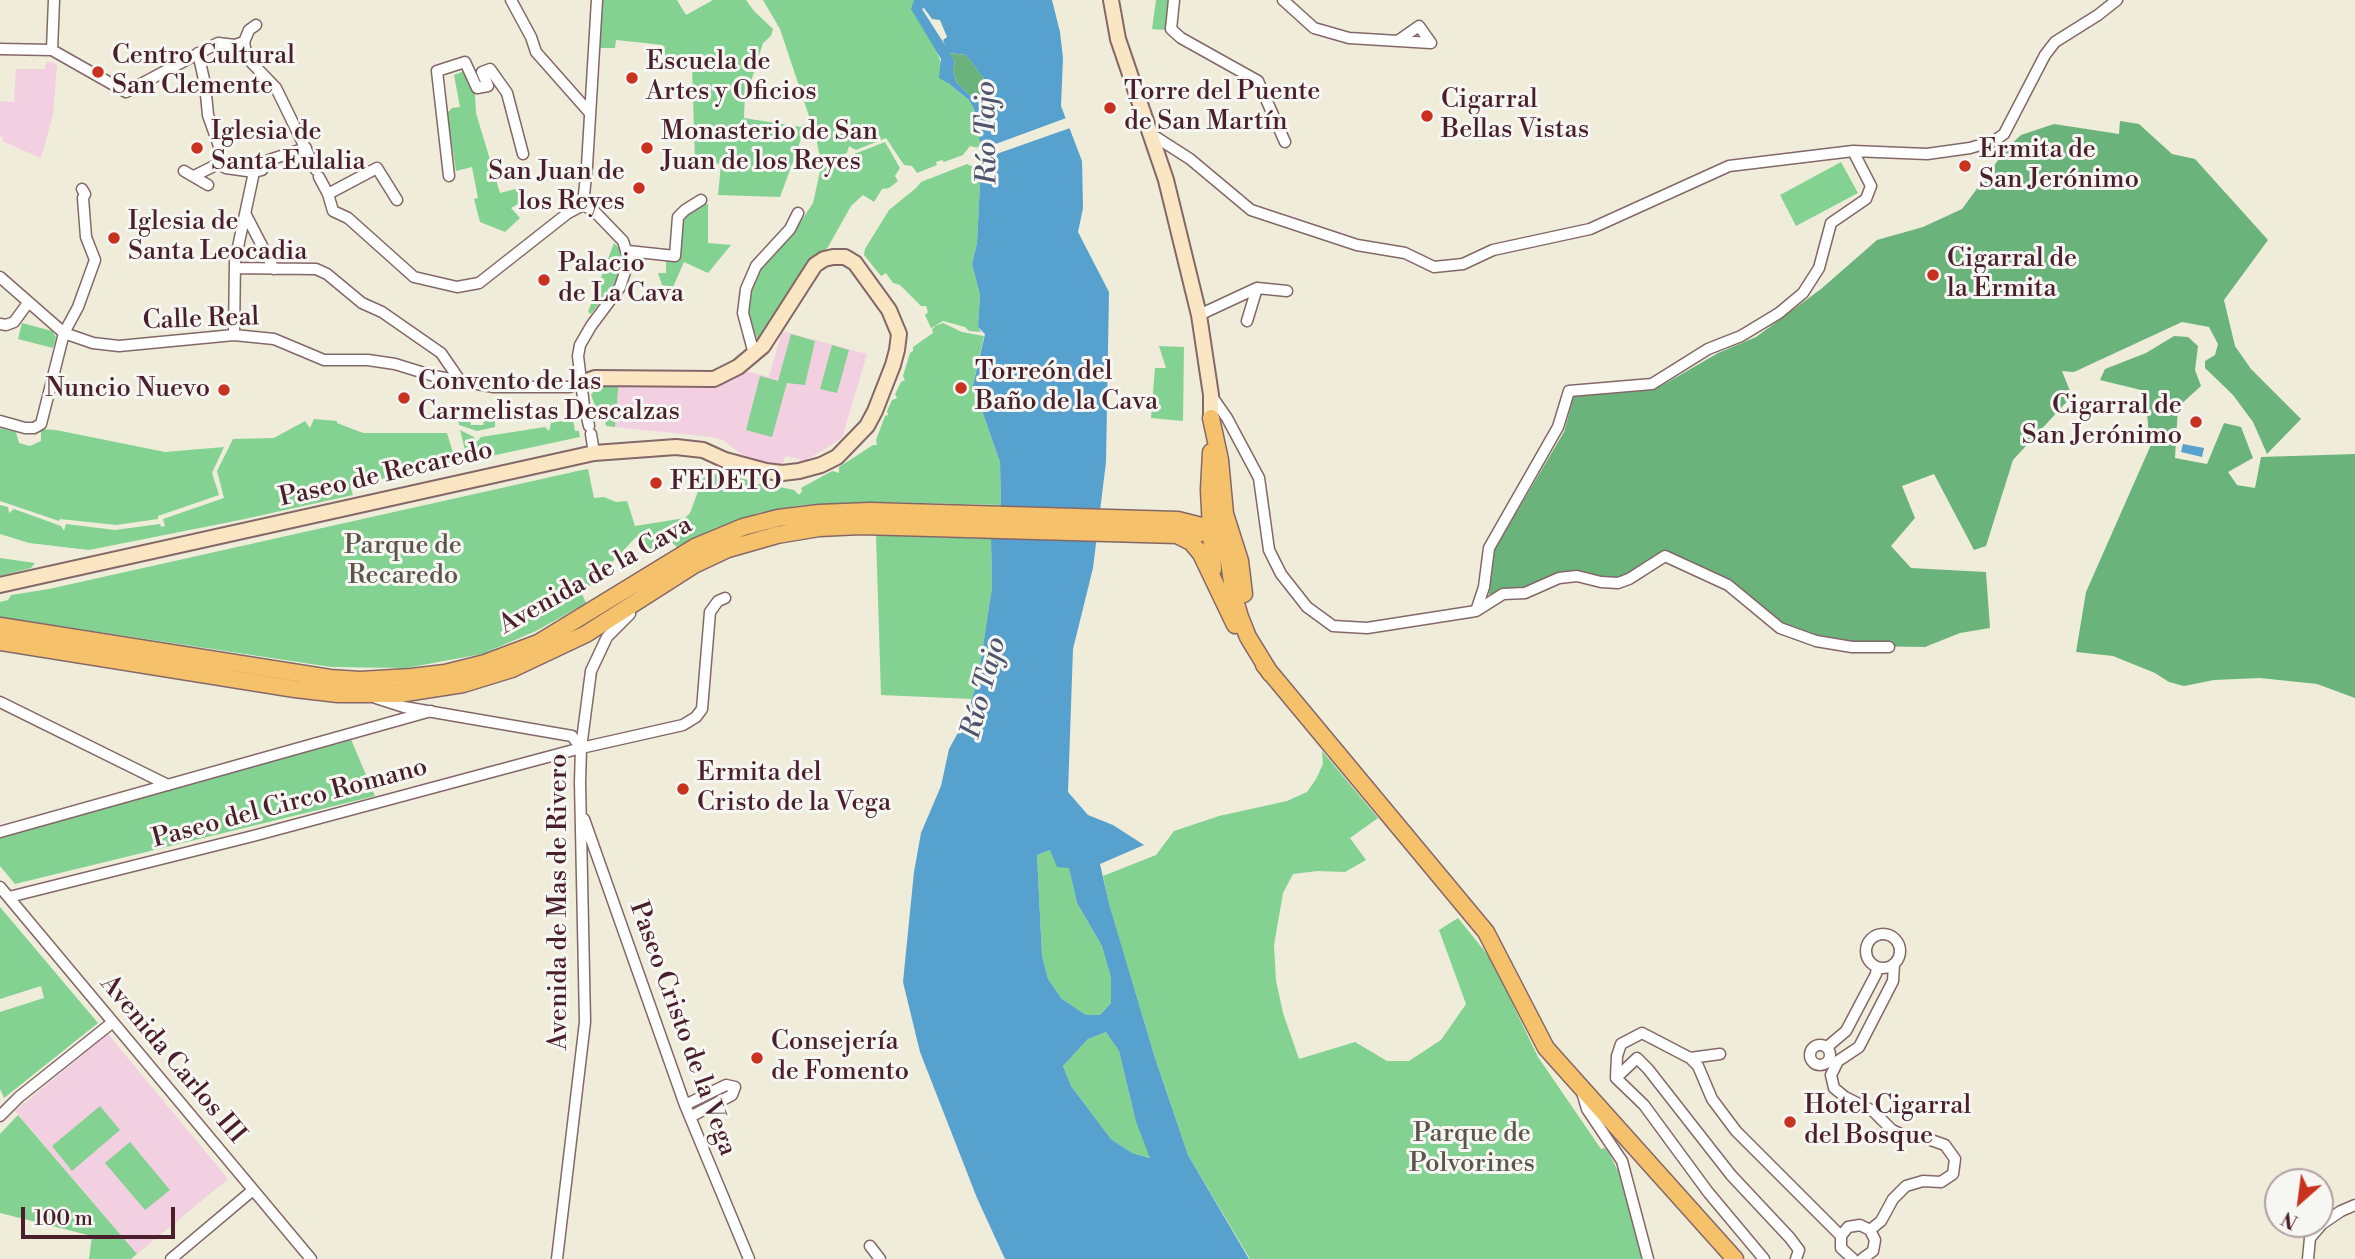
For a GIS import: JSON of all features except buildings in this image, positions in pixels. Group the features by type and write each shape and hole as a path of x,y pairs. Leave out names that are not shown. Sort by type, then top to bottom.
{"main road":[{"path":"1211,418 1211,556 1220,595"},
{"path":"1211,418 1220,460 1226,514 1240,561 1248,618 1270,673"},
{"path":"1177,528 1195,512 1209,490"},
{"name":"Avenida de la Cava","path":"0,626 330,678 383,680 445,673 485,663 538,643 695,547 743,527 778,518 819,513 1112,533 1177,528"},
{"path":"1210,527 1226,514"},
{"name":"Avenida de la Cava","path":"0,642 295,689 365,695 429,690 463,684 512,669 586,634 694,565 752,541 819,528 911,520 1177,528"},
{"path":"1177,528 1210,527 1220,531 1226,541 1240,617 1248,637 1270,673"},
{"path":"1177,528 1197,548 1242,639 1486,932 1546,1048 1735,1259"}],"street":[{"path":"52,50 54,0"},
{"path":"510,0 531,37 536,52 589,112"},
{"path":"583,205 597,0"},
{"path":"1111,0 1118,39 1166,180 1199,315 1211,395 1211,418"},
{"path":"1174,0 1171,29 1181,38 1258,81 1285,142"},
{"path":"1283,0 1314,28 1349,38 1399,40"},
{"path":"1151,134 1190,159 1251,210 1357,245 1405,253 1434,267 1463,264 1493,250 1590,229 1729,166 1853,150 1927,154 1970,148 1994,141 2004,134 2045,55 2055,42 2117,0"},
{"path":"242,47 249,30 256,25"},
{"path":"0,49 52,50 126,92 218,43 242,47"},
{"path":"242,47 250,61 276,88 328,194 333,211 348,218 414,277 457,287 480,283 568,213 583,205"},
{"path":"198,53 208,115 219,146 218,164"},
{"path":"449,176 437,71 465,62 477,88 488,86 482,72 490,69 508,93 523,154"},
{"path":"218,164 226,168 254,172 262,170 269,160 306,148"},
{"path":"1476,611 1484,587 1489,548 1559,427 1569,391 1651,384 1708,349 1741,336 1779,313 1803,293 1819,268 1831,223 1866,199 1871,186 1853,150"},
{"path":"194,176 218,164"},
{"path":"328,194 377,168 397,200"},
{"path":"184,171 208,185"},
{"path":"234,335 235,268 254,172"},
{"path":"0,421 25,428 41,425 64,333 83,295 95,260 86,237 85,194 82,189"},
{"path":"628,251 675,256 678,217 701,200"},
{"path":"583,205 595,212 623,241 629,260 620,287 580,345 578,356 584,406"},
{"path":"581,383 595,378 704,381 738,367 754,354 743,313 746,289 757,266 790,229 798,213"},
{"path":"246,215 274,269"},
{"name":"Paseo de Recaredo","path":"0,585 594,453 676,447 703,450 747,466 782,473 810,468 837,457 867,426 876,411 898,350 899,334 889,310 855,263 845,257 824,259 815,265 763,346 754,354"},
{"path":"235,268 316,269 327,274 362,303 382,312 441,353 461,382"},
{"path":"0,277 64,333"},
{"path":"1199,315 1257,288 1287,291"},
{"path":"1247,321 1257,288"},
{"path":"0,324 14,322 28,303"},
{"name":"Calle Real","path":"64,333 93,343 119,346 234,335 274,338 324,360 368,360 395,364 461,382 494,387 569,387 581,383"},
{"path":"1211,395 1227,418 1259,478 1269,550 1281,574 1307,607 1333,626 1367,628 1476,611 1503,594 1525,593 1559,578 1577,576 1618,583 1665,556 1728,585 1780,628 1815,641 1852,647 1889,647"},
{"path":"589,426 594,453"},
{"name":"Avenida de la Cava","path":"591,671 607,637 621,621 683,580 752,541"},
{"name":"Paseo del Circo Romano","path":"9,897 253,836 581,748 673,729 696,717 704,702 710,612 718,601 725,598"},
{"name":"Avenida de Mas de Rivero","path":"557,1259 585,1022 580,782 581,748 591,671"},
{"path":"365,695 404,707 572,736 581,748"},
{"path":"0,702 169,785"},
{"name":"Paseo del Circo Romano","path":"0,832 431,711"},
{"name":"Paseo Cristo de la Vega","path":"582,812 685,1105 749,1259"},
{"name":"Avenida Carlos III","path":"0,887 312,1259"},
{"path":"1870,1230 1881,1221 1893,1199 1906,1186 1923,1181 1941,1182 1952,1174 1955,1159 1945,1145 1928,1139 1905,1136 1892,1130 1873,1111 1834,1088 1831,1075 1838,1061 1858,1047 1893,981 1899,946 1893,938 1878,935 1870,941 1867,951 1869,961 1877,967 1886,968 1894,964"},
{"path":"1827,1047 1846,1031 1876,974 1877,967"},
{"path":"0,1115 113,1022"},
{"path":"1764,1259 1707,1192 1644,1105 1616,1078 1617,1056 1621,1044 1642,1033 1690,1058 1698,1066 1712,1100 1736,1131 1841,1236"},
{"path":"1690,1058 1720,1054"},
{"path":"1616,1078 1637,1058 1648,1069 1731,1175 1790,1238 1799,1250 1796,1259"},
{"path":"685,1105 717,1088 726,1085 735,1087 732,1095 690,1117"},
{"path":"1581,1089 1587,1110 1622,1161 1648,1259"},
{"path":"1622,1161 1636,1149"},
{"path":"171,1259 253,1190"},
{"path":"2308,1259 2310,1238 2322,1224 2340,1211 2355,1205"},
{"path":"1835,1259 1841,1248 1841,1236 1849,1227 1860,1225 1870,1230 1875,1240 1875,1246 1869,1255 1862,1259"},
{"path":"870,1246 880,1259"},
{"path":"1841,1248 1853,1259"}],"shaded area":[{"path":"46,62 55,63 57,66 53,115 41,158 2,141 0,103 14,102 16,69 45,69"},
{"path":"782,331 867,354 842,438 802,463 800,459 785,456 782,466 746,458 723,440 712,437 615,427 619,379 718,388 745,371 769,377"},
{"path":"108,1034 228,1179 137,1254 15,1111"}],"green space":[{"path":"601,0 677,0 686,15 713,0 746,0 773,29 771,36 763,43 745,93 744,118 801,127 807,125 803,128 797,154 799,155 794,159 780,197 718,195 721,164 695,161 692,65 667,68 663,45 616,40 615,48 597,48"},
{"path":"763,0 914,0 912,10 936,49 948,83 969,100 974,109 982,149 970,146 963,155 936,162 937,165 917,173 912,166 904,165 886,138 856,150 849,146 847,153 821,163 816,137 780,29"},
{"path":"1156,0 1168,0 1165,30 1152,29"},
{"path":"948,53 966,55 984,79 982,93 975,100 956,82 953,70 955,61"},
{"path":"464,71 475,95 476,113 500,193 523,187 528,198 511,208 520,218 505,232 480,222 474,199 478,198 472,167 456,171 447,113 452,108 460,107 454,75"},
{"path":"2120,121 2139,124 2172,154 2195,159 2268,240 2224,300 2235,346 2251,369 2301,419 2267,454 2253,422 2233,395 2205,368 2205,361 2215,355 2218,344 2209,327 2182,322 2074,372 2062,371 2072,396 2013,460 1986,546 1974,550 1934,474 1902,486 1915,518 1891,546 1911,568 1986,572 1990,628 1960,633 1925,647 1852,646 1780,627 1728,584 1665,555 1618,582 1577,576 1493,598 1489,594 1493,552 1564,432 1574,395 1644,391 1661,386 1718,353 1756,337 1821,289 1877,240 1923,227 1962,209 2007,148 2021,135 2054,124 2119,134"},
{"path":"885,142 900,168 895,176 898,181 889,188 882,189 874,202 863,195 851,206 828,247 793,284 766,334 758,341 749,316 749,296 760,270 797,227 813,203 821,167"},
{"path":"1841,162 1858,193 1796,226 1780,195"},
{"path":"967,164 974,167 981,164 977,243 972,264 980,295 978,327 981,332 969,331 965,327 943,321 931,328 925,315 928,312 926,306 921,306 900,285 893,283 886,273 881,276 864,255 889,210 921,182"},
{"path":"708,204 708,243 731,245 708,273 684,262 673,287 662,285 658,273 666,273 666,258 680,259 682,218 701,205"},
{"path":"614,243 620,249 623,261 621,271 591,314 588,312"},
{"path":"22,323 52,331 56,337 53,348 18,339"},
{"name":"Parque de Recaredo","path":"943,323 962,332 984,336 973,385 1000,462 1001,505 876,502 803,505 758,513 716,528 678,548 669,540 650,550 636,537 582,594 586,603 536,631 482,654 406,668 331,667 0,617 0,602 8,600 11,595 49,589 588,469 594,498 627,501 635,526 685,518 690,513 707,467 714,474 753,481 757,485 761,483 794,490 799,495 801,488 832,471 839,473 839,467 877,445 876,440 885,416 888,415 887,411 892,400 897,398 895,394 901,382 905,380 903,376 913,347 933,333 935,326"},
{"path":"791,334 815,341 805,385 787,383 772,437 746,430 760,376 778,381"},
{"path":"2174,336 2188,337 2198,346 2195,370 2201,386 2178,407 2175,458 2207,464 2224,423 2241,427 2253,458 2228,472 2237,485 2255,488 2261,457 2355,454 2355,698 2317,684 2260,678 2214,680 2184,686 2169,682 2155,673 2113,656 2076,652 2086,592 2150,447 2145,391 2100,380 2105,369 2146,353"},
{"path":"832,345 849,350 837,393 820,389"},
{"path":"1159,346 1184,347 1183,421 1151,418 1155,368 1166,368"},
{"path":"619,379 615,427 606,426 605,420 601,421 591,395 599,384"},
{"path":"314,419 337,421 363,433 447,433 454,456 466,454 460,430 474,437 477,442 481,437 545,427 549,431 551,423 573,419 575,431 579,431 580,437 350,486 353,495 89,550 29,543 0,534 0,505 8,507 9,513 14,509 61,526 64,531 66,524 115,530 160,524 161,527 165,526 163,519 224,498 217,471 233,439 274,438 305,421 310,428"},
{"path":"458,420 470,420 471,425 495,421 495,427 477,431 459,425"},
{"path":"0,428 16,432 19,443 30,446 41,441 41,429 165,452 224,447 212,473 219,495 158,516 158,519 116,525 59,521 0,501"},
{"path":"876,535 991,539 992,587 978,679 972,699 881,695"},
{"path":"0,558 35,563 31,568 0,576"},
{"path":"350,737 375,796 15,884 0,866 0,838"},
{"name":"Parque de Polvorines","path":"1322,751 1378,818 1350,838 1366,860 1345,872 1293,874 1283,893 1274,945 1276,980 1283,1013 1299,1059 1355,1042 1387,1061 1409,1061 1441,1040 1466,1004 1439,930 1458,918 1491,959 1538,1057 1601,1149 1605,1148 1610,1155 1618,1171 1643,1259 1250,1259 1188,1155 1155,1058 1109,905 1103,876 1156,855 1174,831 1219,816 1287,801 1307,792 1323,764"},
{"path":"1050,850 1069,867 1077,903 1102,946 1111,978 1111,1003 1100,1015 1087,1016 1062,999 1048,979 1042,956 1037,855"},
{"path":"0,907 98,1023 4,1098 0,1089 0,1012 44,998 41,986 0,999"},
{"path":"1106,1032 1119,1051 1136,1122 1151,1158 1132,1153 1111,1139 1071,1086 1063,1066 1088,1039"},
{"path":"100,1106 120,1130 72,1171 52,1146"},
{"path":"18,1115 137,1254 131,1259 89,1259 92,1236 0,1213 0,1134"},
{"path":"130,1142 170,1190 145,1210 105,1163"}],"water":[{"name":"Río Tajo","path":"914,0 1052,0 1063,58 1061,106 1082,161 1083,208 1078,232 1109,292 1106,462 1093,568 1073,649 1068,792 1088,815 1113,825 1144,845 1100,864 1109,904 1155,1058 1188,1155 1249,1259 1005,1259 977,1198 920,1052 903,982 914,872 921,833 941,786 949,749 966,718 978,679 992,587 991,539 1001,505 1000,462 973,385 985,334 978,327 980,295 972,264 977,243 981,164 984,158 974,109 969,100 939,78 941,59 911,9","holes":["924,8 932,19 940,20 947,37 943,40 945,45 922,9","949,53 966,55 984,79 982,93 975,100 956,82 953,70 955,61","1050,850 1057,867 1069,868 1077,903 1102,946 1111,978 1111,1003 1100,1015 1086,1015 1062,999 1048,979 1042,956 1037,855","1106,1032 1119,1051 1136,1122 1150,1158 1132,1153 1111,1139 1071,1086 1063,1066 1088,1039"]},
{"path":"2183,444 2204,448 2202,457 2181,452"}],"pier":[{"path":"1069,117 1073,127 985,158 977,166 981,158 977,146 982,149"}],"place":[{"name":"Centro Cultural San Clemente","path":"98,72"},
{"name":"Escuela de Artes y Oficios","path":"632,78"},
{"name":"Torre del Puente de San Martín","path":"1110,108"},
{"name":"Cigarral Bellas Vistas","path":"1427,116"},
{"name":"Iglesia de Santa Eulalia","path":"197,148"},
{"name":"Monasterio de San Juan de los Reyes","path":"647,148"},
{"name":"Ermita de San Jerónimo","path":"1965,166"},
{"name":"San Juan de los Reyes","path":"639,188"},
{"name":"Iglesia de Santa Leocadia","path":"114,238"},
{"name":"Cigarral de la Ermita","path":"1933,275"},
{"name":"Palacio de La Cava","path":"544,280"},
{"name":"Torreón del Baño de la Cava","path":"961,388"},
{"name":"Nuncio Nuevo","path":"224,390"},
{"name":"Convento de las Carmelistas Descalzas","path":"404,398"},
{"name":"Cigarral de San Jerónimo","path":"2196,422"},
{"name":"FEDETO","path":"656,483"},
{"name":"Ermita del Cristo de la Vega","path":"683,789"},
{"name":"Consejería de Fomento","path":"757,1058"},
{"name":"Hotel Cigarral del Bosque","path":"1790,1122"}]}
